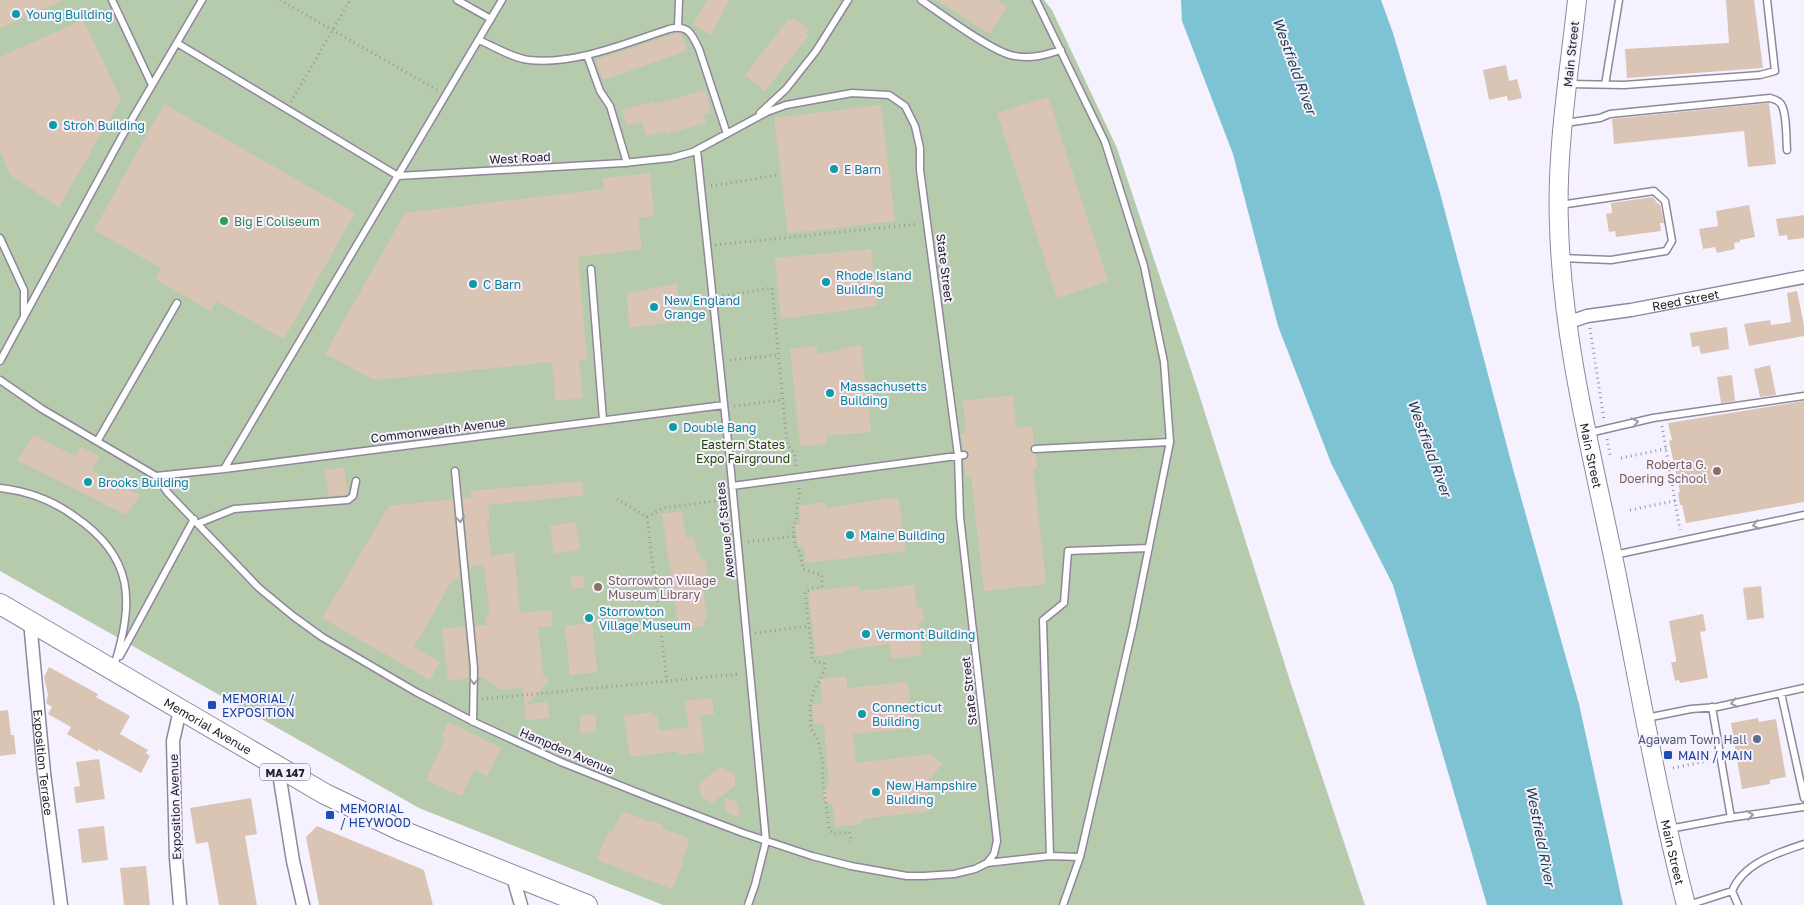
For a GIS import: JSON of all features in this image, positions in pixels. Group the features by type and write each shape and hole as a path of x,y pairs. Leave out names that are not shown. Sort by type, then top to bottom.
{"main road":[{"name":"Main Street","path":"1577,0 1564,124 1558,205 1560,258 1567,323 1645,718 1668,829 1687,905"},
{"name":"Memorial Avenue","path":"0,604 325,794 378,820 588,905"}],"street":[{"name":"Reed Street","path":"1567,323 1587,316 1631,310 1804,277"},
{"name":"Exposition Terrace","path":"30,621 44,773 62,905"},
{"name":"Exposition Avenue","path":"180,710 173,741 176,858 180,905"},
{"path":"278,768 302,905"},
{"path":"512,874 520,905"}],"lane":[{"path":"112,0 152,85"},
{"path":"0,361 121,138 202,0"},
{"path":"457,0 491,19"},
{"path":"224,468 502,0"},
{"path":"678,27 679,0"},
{"path":"756,117 786,89 816,51 848,0"},
{"path":"921,0 990,46 1012,56 1037,58 1061,50"},
{"path":"1036,0 1105,142 1144,266 1164,362 1170,442 1134,626 1080,857 1063,905"},
{"path":"1605,85 1619,0"},
{"path":"1568,84 1624,85 1760,75 1775,71 1768,0"},
{"path":"479,40 518,58 530,60 563,59 587,55 678,27 685,28 693,36 727,134"},
{"path":"177,43 398,176"},
{"path":"587,55 600,91 610,106 627,163"},
{"name":"West Road","path":"398,176 627,163 671,158 697,150 756,117 786,105 852,93 889,95"},
{"name":"State Street","path":"889,95 905,106 915,126 920,148 920,170 961,455 960,517 997,841 994,854 987,863"},
{"path":"1564,124 1600,118 1610,114 1770,98 1777,100 1781,104 1787,150"},
{"name":"Avenue of States","path":"697,150 734,499 766,841 748,905"},
{"path":"1558,205 1654,191 1665,201 1672,241 1666,251 1638,256 1611,260 1560,258"},
{"path":"0,238 24,290 24,316"},
{"path":"591,269 602,420"},
{"path":"98,440 177,302"},
{"path":"0,380 42,408 156,476"},
{"path":"1588,433 1653,418 1804,396"},
{"name":"Commonwealth Avenue","path":"156,476 724,406"},
{"path":"1035,448 1170,442"},
{"path":"732,486 961,455"},
{"path":"455,471 474,668 473,722"},
{"name":"Hampden Avenue","path":"156,476 168,493 197,521 259,588 311,629 422,695 473,722 561,762 696,816 766,841 851,866 907,876 924,876 954,874 975,869 987,863 1050,856 1080,857"},
{"path":"112,670 197,521 234,509 348,500 353,496 356,481"},
{"path":"0,488 28,493 64,509 94,530 115,555 125,583 126,610 122,639 112,670"},
{"path":"1613,555 1804,515"},
{"path":"1050,856 1043,620 1064,603 1068,550 1149,548"},
{"path":"1645,718 1691,709 1712,708 1804,688"},
{"path":"1782,693 1804,798"},
{"path":"1712,708 1731,818"},
{"path":"1668,829 1804,807"},
{"path":"1738,905 1732,891 1736,881 1758,863 1776,853 1804,844"},
{"path":"1687,905 1732,891"}],"path":[{"path":"280,0 447,95"},
{"path":"287,109 350,0"},
{"path":"701,188 778,175"},
{"path":"707,246 927,222"},
{"path":"713,298 772,288 787,444 794,454 800,499 796,508 797,520 793,526 795,546 800,552 803,569 822,575 822,587 813,588 805,592 813,661 824,663 824,670 814,691 810,706 811,728 818,741 823,763 822,772 829,830 834,834 849,832 849,842"},
{"path":"1587,316 1603,413"},
{"path":"720,362 779,355"},
{"path":"724,406 783,400"},
{"path":"1662,426 1665,449 1677,500 1682,541"},
{"path":"729,451 787,444"},
{"path":"1621,458 1670,448"},
{"path":"616,499 647,517"},
{"path":"647,517 663,508 734,499"},
{"path":"1630,510 1677,500"},
{"path":"647,517 666,681"},
{"path":"738,544 794,536"},
{"path":"747,634 809,626"},
{"path":"474,700 750,673"},
{"path":"1673,768 1715,759"}],"green space":[{"name":"Eastern States Expo Fairground","path":"0,0 1044,0 1052,10 1117,148 1197,388 1291,684 1365,905 663,905 419,808 0,571"}],"water":[{"name":"Westfield River","path":"1181,0 1381,0 1393,33 1440,193 1513,469 1579,704 1623,905 1487,905 1393,585 1331,463 1278,326 1233,154 1182,21"}],"building":[{"name":"Young Building","path":"0,0 64,0 0,28"},
{"path":"707,0 729,0 711,35 693,25"},
{"path":"936,0 997,0 1007,7 990,34"},
{"path":"1726,0 1754,0 1763,68 1627,78 1625,49 1729,43"},
{"path":"794,18 809,30 806,33 809,35 765,91 745,75 789,19 792,21"},
{"name":"Stroh Building","path":"83,20 121,99 59,207 10,175 0,151 0,57"},
{"path":"681,33 687,51 603,80 596,60"},
{"path":"1506,65 1509,81 1517,79 1522,98 1508,101 1507,96 1489,100 1483,70"},
{"path":"705,90 711,112 703,114 706,123 666,134 665,131 646,136 642,122 627,126 622,110 653,101 654,104"},
{"path":"1048,97 1108,281 1057,298 997,113"},
{"path":"1769,103 1776,164 1748,167 1744,131 1614,144 1612,119"},
{"name":"Big E Coliseum","path":"164,104 355,213 284,339 216,301 211,311 155,279 161,268 94,230"},
{"name":"E Barn","path":"881,105 895,221 788,233 774,118"},
{"name":"C Barn","path":"650,173 654,216 638,218 642,249 578,257 587,359 579,360 583,398 556,401 552,362 375,380 325,354 405,213 604,189 603,178"},
{"path":"1653,197 1660,204 1664,223 1660,223 1661,231 1616,237 1615,231 1609,232 1606,214 1612,213 1611,203"},
{"path":"1749,205 1755,237 1734,243 1735,249 1717,253 1715,247 1703,249 1699,229 1718,226 1716,211"},
{"path":"1804,215 1804,238 1788,240 1787,235 1779,236 1776,219"},
{"name":"Rhode Island Building","path":"871,249 877,306 781,319 775,258"},
{"name":"New England Grange","path":"677,284 681,321 629,328 627,293"},
{"path":"1797,291 1804,325 1804,336 1749,346 1744,324 1770,320 1771,325 1791,322 1787,293"},
{"path":"1727,327 1729,349 1701,354 1699,346 1692,347 1690,333"},
{"name":"Massachusetts Building","path":"861,345 871,432 827,436 827,444 800,446 790,349 816,346 818,354"},
{"path":"1770,365 1776,395 1760,397 1754,369"},
{"path":"1732,375 1735,401 1721,403 1717,377"},
{"path":"1013,395 1016,428 1032,426 1034,444 1030,450 1036,454 1037,469 1033,469 1046,584 984,591 971,476 966,477 964,460 969,455 968,452 963,450 961,434 966,433 963,401"},
{"path":"1804,401 1804,502 1686,523 1682,505 1680,505 1678,493 1680,492 1669,441 1672,440 1668,423"},
{"name":"Brooks Building","path":"34,435 75,456 81,447 100,457 91,470 140,495 126,515 17,460"},
{"path":"344,467 348,494 329,496 325,470"},
{"path":"582,481 583,495 488,505 490,521 487,521 491,556 514,553 520,613 552,610 552,626 538,627 543,675 549,681 527,704 548,702 549,718 526,720 523,688 501,690 483,677 479,677 475,626 487,625 486,616 490,615 484,565 469,567 463,498 471,498 471,491"},
{"name":"Maine Building","path":"898,497 906,551 806,563 804,546 798,547 795,525 801,524 799,506 825,502 826,508"},
{"path":"453,499 460,578 451,582 414,647 440,662 430,680 322,618 389,506"},
{"path":"682,511 686,538 694,536 700,559 705,559 709,587 703,587 707,620 704,620 705,626 679,630 662,514"},
{"path":"576,522 580,550 554,554 550,526"},
{"path":"583,575 585,587 572,589 570,577"},
{"name":"Vermont Building","path":"914,585 917,608 922,607 924,622 918,623 922,655 891,659 889,644 843,650 843,653 816,656 808,591 859,586 860,591"},
{"path":"1761,586 1764,618 1747,620 1743,588"},
{"path":"1703,614 1706,631 1700,632 1708,678 1680,683 1679,680 1675,681 1671,662 1676,662 1676,659 1669,621"},
{"path":"592,623 597,672 570,675 565,626"},
{"path":"465,626 469,678 448,681 442,629"},
{"path":"49,667 98,694 96,697 130,716 120,734 148,750 146,753 150,756 141,773 67,734 71,727 48,714 52,707 46,703 48,695 44,677"},
{"path":"846,677 847,688 908,682 912,728 853,734 856,763 930,754 942,764 927,783 930,811 861,819 862,824 835,827 833,805 826,802 823,796 824,790 829,784 824,723 814,724 812,704 823,703 820,679"},
{"path":"712,698 714,714 700,716 705,752 679,755 678,751 630,757 624,716 651,712 652,716 657,715 659,731 689,727 685,701"},
{"path":"8,710 11,735 14,735 16,754 0,756 0,711"},
{"path":"580,715 596,715 596,732 580,733"},
{"name":"Agawam Town Hall","path":"1758,718 1759,722 1776,719 1786,777 1770,780 1770,784 1742,789 1731,723"},
{"path":"448,722 501,748 487,776 474,770 461,796 426,780 445,738 442,736"},
{"path":"99,759 105,799 76,803 74,787 80,786 76,762"},
{"path":"721,767 735,775 735,786 712,803 701,797 699,783"},
{"path":"725,797 737,802 740,818 725,811"},
{"path":"251,798 257,834 245,836 257,905 219,905 208,842 196,844 190,808"},
{"path":"622,811 650,822 651,820 663,825 662,828 690,839 672,889 597,860 609,830 613,832"},
{"path":"104,826 108,860 82,863 78,829"},
{"path":"317,826 424,870 433,905 319,905 306,837"},
{"path":"146,866 150,905 124,905 120,868"}],"place":[{"name":"Young Building","path":"16,14"},
{"name":"Stroh Building","path":"53,125"},
{"name":"E Barn","path":"834,169"},
{"name":"Big E Coliseum","path":"224,221"},
{"name":"Rhode Island Building","path":"826,282"},
{"name":"C Barn","path":"473,284"},
{"name":"New England Grange","path":"654,307"},
{"name":"Massachusetts Building","path":"830,393"},
{"name":"Double Bang","path":"673,427"},
{"name":"Roberta G. Doering School","path":"1717,471"},
{"name":"Brooks Building","path":"88,482"},
{"name":"Maine Building","path":"850,535"},
{"name":"Storrowton Village Museum Library","path":"598,587"},
{"name":"Storrowton Village Museum","path":"589,618"},
{"name":"Vermont Building","path":"866,634"},
{"name":"MEMORIAL / EXPOSITION","path":"212,705"},
{"name":"Connecticut Building","path":"862,714"},
{"name":"Agawam Town Hall","path":"1757,739"},
{"name":"MAIN / MAIN","path":"1668,755"},
{"name":"New Hampshire Building","path":"876,792"},
{"name":"MEMORIAL / HEYWOOD","path":"330,815"}]}
